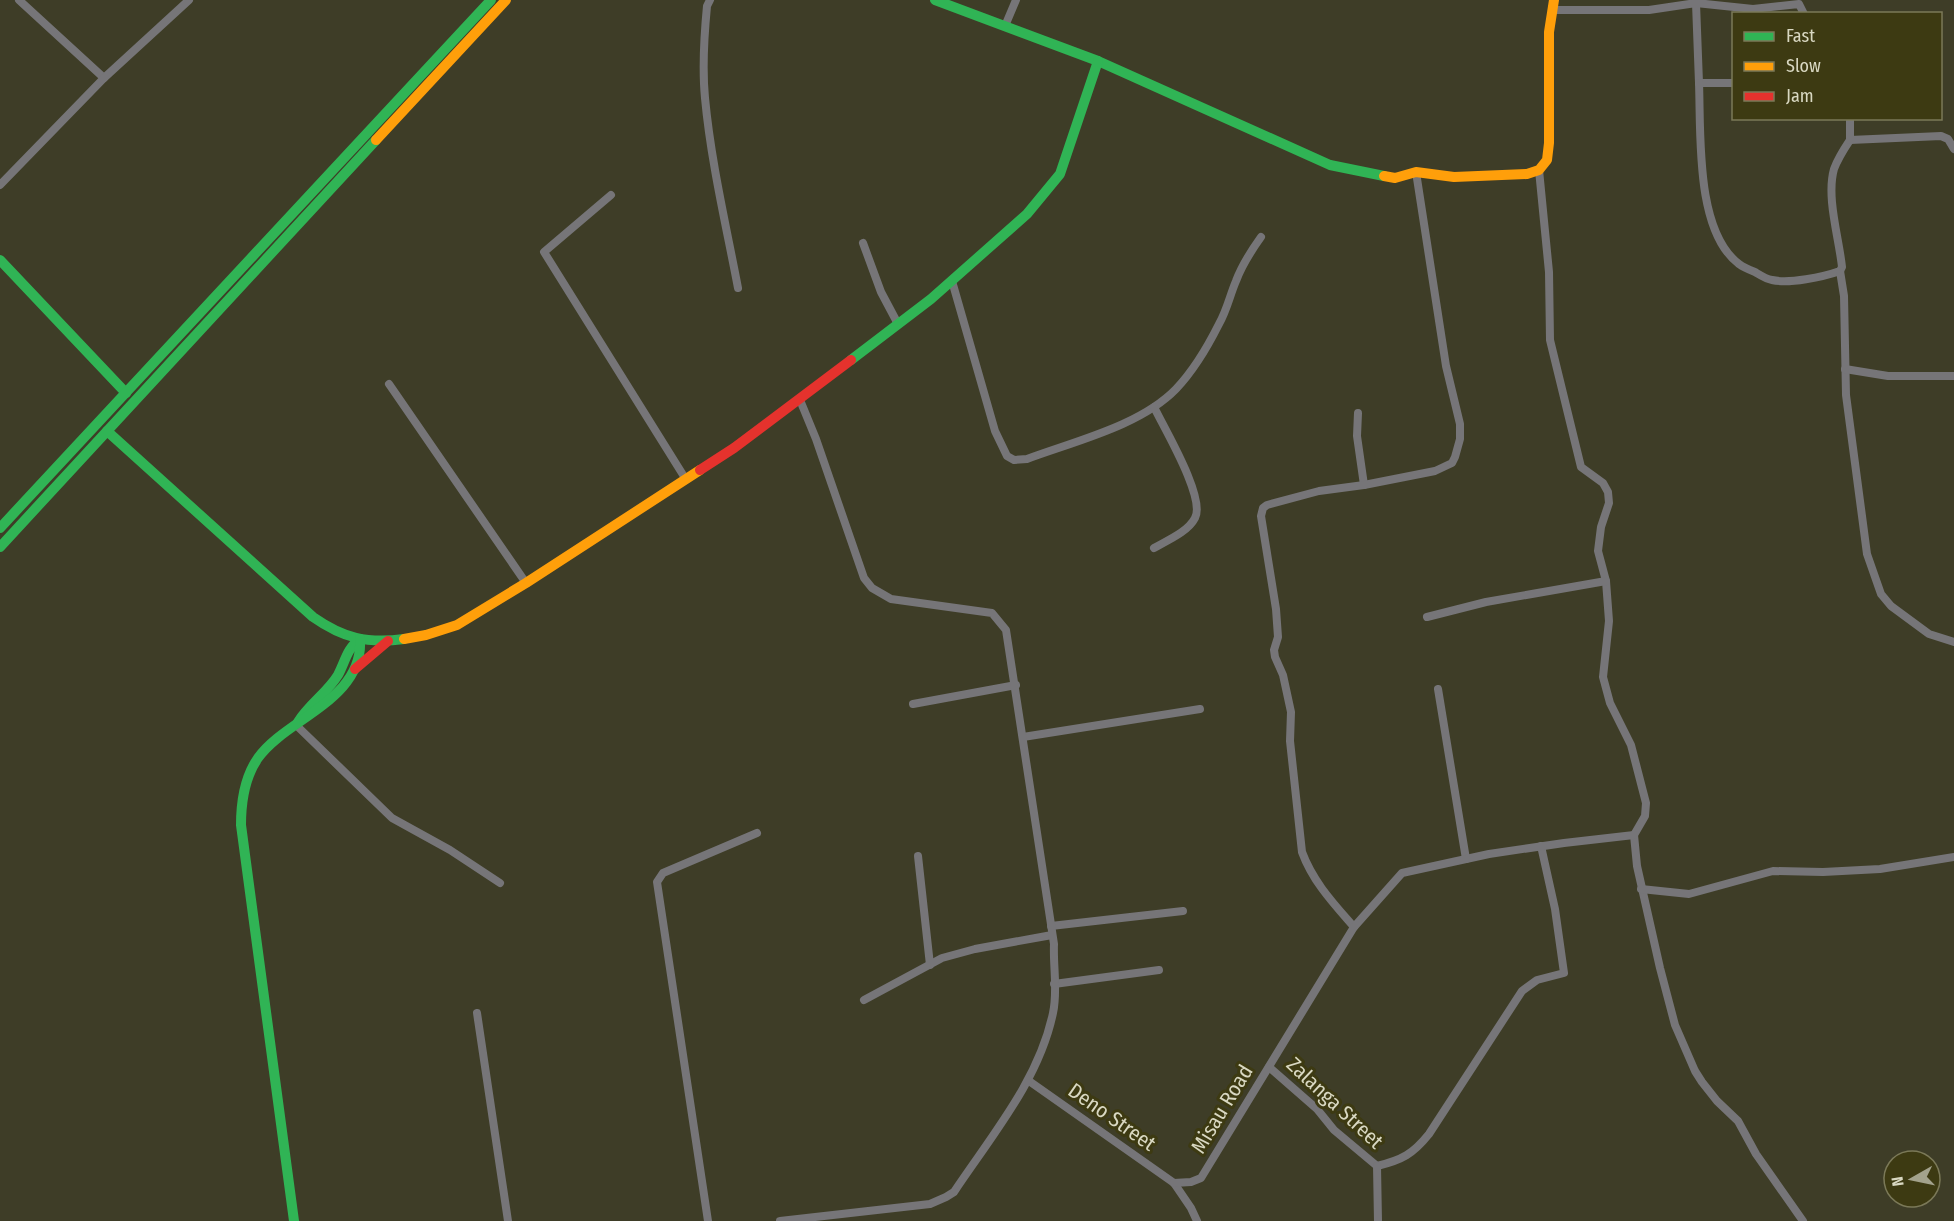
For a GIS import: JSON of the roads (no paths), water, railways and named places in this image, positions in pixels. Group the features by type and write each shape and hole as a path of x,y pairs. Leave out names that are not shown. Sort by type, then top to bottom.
{"street":[{"path":"19,0 104,78"},
{"path":"0,185 104,78 189,0"},
{"path":"0,528 491,0"},
{"path":"1,544 506,0"},
{"path":"710,0 707,6 703,48 705,97 714,165 738,288"},
{"path":"935,0 1098,61 1330,165 1395,178 1416,172 1454,177 1527,174 1539,170 1547,160 1549,143 1550,32 1553,5 1649,10 1696,3 1753,9 1798,4 1803,12"},
{"path":"1005,26 1016,0"},
{"path":"1696,3 1703,186 1718,238 1738,264 1770,280 1826,276 1840,270"},
{"path":"107,430 313,617 334,632 360,639 388,641 426,635 457,625 734,448 800,400 952,281 1027,214 1060,174 1098,61"},
{"path":"1699,83 1732,83"},
{"path":"1850,120 1850,140 1838,158 1833,171 1832,199 1842,267 1840,270 1844,296 1846,395 1866,554 1881,594 1891,606 1929,634 1954,642"},
{"path":"1850,140 1941,136 1947,139 1954,149"},
{"path":"1539,170 1549,272 1550,340 1581,467 1603,483 1608,492 1609,503 1601,527 1598,550 1606,581 1609,621 1603,664 1605,689 1631,745 1646,803 1645,816 1634,836 1637,866 1675,1025 1695,1071 1717,1101 1738,1121 1756,1154 1803,1221"},
{"path":"1354,927 1323,891 1307,866 1302,852 1290,741 1291,712 1283,675 1275,657 1274,650 1278,637 1276,609 1261,516 1263,508 1267,505 1319,491 1364,485 1444,468 1452,463 1458,450 1460,424 1446,366 1416,172"},
{"path":"611,195 544,252 685,478"},
{"path":"952,281 996,432 1007,456 1014,460 1027,459 1139,416 1177,388 1206,349 1226,312 1235,282 1261,237"},
{"path":"863,243 881,292 898,324"},
{"path":"0,260 126,393"},
{"path":"212,299 221,308"},
{"path":"1845,369 1888,376 1954,376"},
{"path":"389,384 526,583"},
{"path":"780,1221 930,1204 954,1191 1029,1081 1045,1043 1056,996 1052,931 1006,630 992,614 891,599 872,588 864,579 816,439 800,400"},
{"path":"1154,406 1190,480 1198,510 1194,520 1182,531 1154,548"},
{"path":"1358,413 1358,436 1364,485"},
{"path":"1426,617 1486,602 1606,581"},
{"path":"334,632 340,644 342,662"},
{"path":"296,725 302,714 331,683 351,645 360,639"},
{"path":"354,670 360,652 360,639"},
{"path":"294,1221 241,825 243,794 257,759 296,725 311,716 342,687 354,670 388,641"},
{"path":"913,704 1016,685"},
{"path":"1438,689 1466,859"},
{"path":"1023,737 1200,709"},
{"path":"296,725 392,818 450,850 500,883"},
{"path":"708,1221 657,882 663,873 757,833"},
{"name":"Misau Road","path":"1174,1183 1191,1182 1201,1178 1354,927 1402,873 1541,846 1634,836"},
{"path":"1378,1221 1377,1166 1397,1161 1416,1150 1429,1134 1522,991 1537,980 1564,973 1555,909 1541,846"},
{"path":"918,856 930,965"},
{"path":"1641,889 1689,894 1773,871 1823,872 1880,869 1954,857"},
{"path":"864,1000 942,958 1052,931 1183,911"},
{"path":"1054,984 1159,970"},
{"path":"477,1013 508,1221"},
{"name":"Zalanga Street","path":"1269,1066 1317,1109 1334,1130 1377,1166"},
{"name":"Deno Street","path":"1029,1081 1174,1183"},
{"path":"1174,1183 1197,1221"}]}
